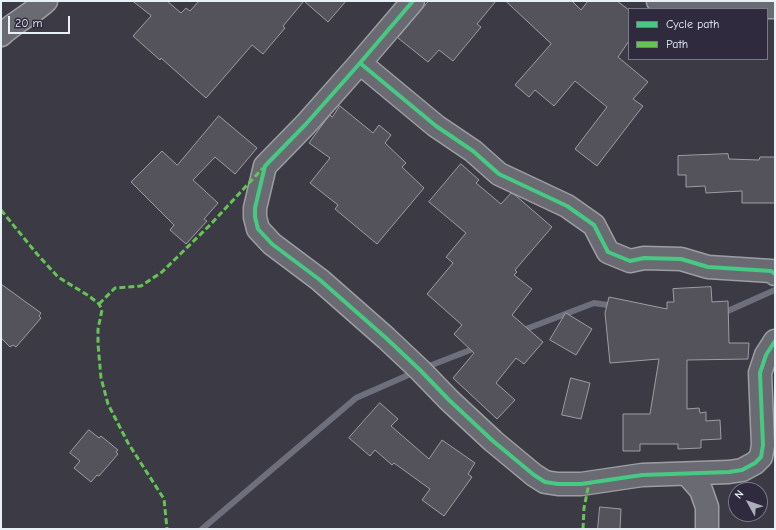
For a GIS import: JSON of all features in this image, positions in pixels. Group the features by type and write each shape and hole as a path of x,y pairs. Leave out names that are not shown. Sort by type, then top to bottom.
{"street":[{"path":"1,35 9,27 37,9 46,1"},
{"path":"413,1 306,124 265,166 255,208 255,217 258,229 272,244 320,280 386,338 420,370 448,400 493,441 534,475 545,482 558,484 581,484 642,475 729,472 742,470 755,463 761,457 763,445 760,373 766,355 775,341"},
{"path":"658,1 665,5 681,7 775,7"},
{"path":"360,63 436,126 473,151 499,174 567,206 594,225 608,252 630,261 644,258 681,259 708,267 771,271 775,274"},
{"path":"707,507 719,485 729,472"},
{"path":"687,474 700,490 707,507 707,529"}],"building":[{"path":"133,1 167,1 181,13 186,8 190,11 199,1 304,1 283,26 285,28 263,54 252,45 206,98 161,58 160,60 133,36 151,16"},
{"path":"304,1 346,1 328,22"},
{"path":"429,1 496,1 477,24 481,27 453,61 439,50 428,62 398,38"},
{"path":"506,1 572,1 581,10 588,1 617,1 628,9 628,42 618,57 648,82 633,99 643,106 597,166 575,149 607,107 575,81 554,106 535,90 529,97 515,85 551,44"},
{"path":"340,106 373,133 379,125 391,135 385,143 406,163 402,167 424,188 377,244 335,209 338,205 310,183 330,158 309,143 330,115 332,117"},
{"path":"219,116 257,148 235,174 215,157 193,180 218,203 204,219 207,221 186,244 170,230 174,225 131,182 162,151 177,165"},
{"path":"728,154 729,159 759,160 760,157 775,157 775,203 742,203 742,191 706,193 705,186 686,187 686,175 678,175 678,156"},
{"path":"461,164 479,180 476,183 501,204 511,193 552,227 515,270 517,272 514,275 532,289 512,315 543,342 524,364 516,358 496,383 515,400 497,419 453,378 474,353 454,334 462,325 427,294 453,263 446,257 466,233 429,202"},
{"path":"1,284 41,313 39,316 41,318 16,347 13,345 10,347 1,338"},
{"path":"711,287 712,302 728,301 729,343 749,343 748,359 687,360 687,409 699,408 700,413 706,412 706,421 720,420 721,439 701,440 701,448 678,449 678,444 640,444 640,451 623,451 623,414 650,414 659,359 610,363 605,313 609,297 667,309 667,302 674,302 673,289"},
{"path":"566,313 592,329 576,355 550,340"},
{"path":"571,378 590,383 581,419 562,415"},
{"path":"380,403 398,419 391,426 429,459 442,440 475,463 468,474 472,477 444,516 422,500 430,489 394,463 392,465 375,450 370,456 349,438"},
{"path":"89,430 99,438 101,436 118,450 116,452 118,454 99,476 97,475 91,482 74,468 80,461 70,453"},
{"path":"600,507 621,509 620,529 598,529"}],"waterway":[{"path":"721,314 775,290"},
{"path":"521,331 594,303 614,306"},
{"path":"424,368 478,347"},
{"path":"202,529 356,398 415,372"}],"marked path":[{"path":"99,304 115,288 141,286 162,272 210,225 263,168"},
{"path":"1,210 58,277 99,304 102,310 98,329 101,378 108,404 128,443 164,499 167,529"},
{"path":"583,529 584,508 589,483"}],"cycle path":[{"path":"413,1 306,124 265,166 255,208 255,217 258,229 272,244 320,280 386,338 493,441 534,475 545,482 558,484 581,484 642,475 729,472 742,470 755,463 761,457 763,445 760,373 766,355 775,341"},
{"path":"360,63 436,126 473,151 499,174 567,206 594,225 608,252 630,261 644,258 681,259 708,267 771,271 775,274"}]}
